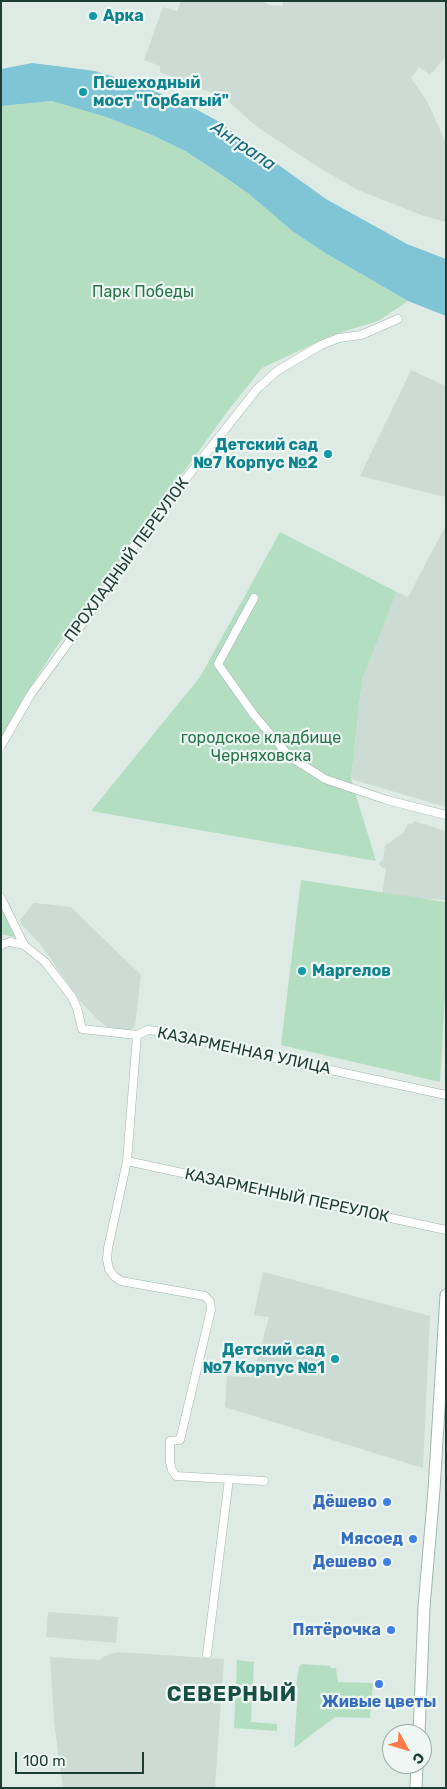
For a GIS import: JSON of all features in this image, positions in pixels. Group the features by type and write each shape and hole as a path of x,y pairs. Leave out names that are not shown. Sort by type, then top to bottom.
{"street":[{"name":"ПРОХЛАДНЫЙ ПЕРЕУЛОК","path":"1,746 31,694 101,598 139,538 257,389 277,371 321,345 339,338 360,335 398,319"},
{"path":"254,598 218,664 254,715 289,756 325,779 387,800 446,816"},
{"path":"1,898 24,945 45,962 72,996 82,1029 137,1036"},
{"path":"1,946 10,942 24,945"},
{"name":"КАЗАРМЕННАЯ УЛИЦА","path":"229,1479 176,1476 170,1462 170,1441 180,1440 211,1310 210,1302 205,1296 130,1284 114,1276 109,1269 107,1259 108,1248 128,1161 137,1036 148,1030 172,1033 247,1052 446,1095"},
{"name":"КАЗАРМЕННЫЙ ПЕРЕУЛОК","path":"128,1161 446,1230"},
{"path":"419,1724 424,1608 434,1490 446,1295"},
{"path":"207,1654 229,1479 264,1481"},
{"path":"416,1788 417,1774"}],"shaded area":[{"path":"181,1 263,1 269,5 283,6 283,1 446,1 446,56 430,75 419,67 411,78 428,103 446,143 446,222 424,216 358,190 318,167 257,127 226,99 160,72 160,66 144,60 163,7 177,11"},
{"path":"411,370 446,386 446,497 360,476"},
{"path":"446,525 446,807 351,779 362,680 397,592 408,597"},
{"path":"414,821 446,831 446,900 382,896 386,869 379,864 383,859 385,846 404,832 408,823 412,824"},
{"path":"34,903 71,907 141,975 135,1026 130,1031 107,1027 97,1019 80,1001 41,945 21,924 20,920"},
{"path":"263,1272 430,1316 423,1468 225,1407 227,1376 252,1377 269,1317 254,1315"},
{"path":"48,1612 118,1617 116,1643 46,1637"},
{"path":"118,1652 224,1659 215,1788 63,1788 54,1722 50,1657 99,1660 109,1654"}],"green space":[{"name":"Парк Победы","path":"52,101 106,117 152,135 185,151 249,194 291,230 325,253 408,301 378,321 333,335 262,368 227,412 53,652 22,700 1,741 1,106"},
{"name":"городское кладбище Черняховска","path":"280,532 397,592 362,680 351,779 376,861 91,811 200,677"},
{"path":"301,880 446,902 446,979 440,1082 281,1045"},
{"path":"1,903 18,938 1,934"},
{"path":"237,1660 254,1662 251,1722 277,1724 277,1731 234,1728"},
{"path":"302,1664 336,1668 338,1682 373,1683 370,1718 335,1717 294,1748 298,1688 296,1687 299,1667"}],"water":[{"name":"Анграпа","path":"32,63 95,71 137,84 188,105 216,120 326,199 407,244 446,259 446,316 408,301 325,253 291,230 249,194 217,172 185,151 152,135 106,117 52,101 1,106 1,69"}],"place":[{"name":"Арка","path":"93,16"},
{"name":"Пешеходный мост \"Горбатый\"","path":"83,92"},
{"name":"Детский сад №7 Корпус №2","path":"328,454"},
{"name":"Маргелов","path":"302,971"},
{"name":"Детский сад №7 Корпус №1","path":"335,1359"},
{"name":"Дёшево","path":"387,1502"},
{"name":"Мясоед","path":"413,1539"},
{"name":"Дешево","path":"387,1562"},
{"name":"Пятёрочка","path":"391,1630"},
{"name":"Живые цветы","path":"379,1684"}],"district":[{"name":"СЕВЕРНЫЙ","path":"232,1695"}]}
